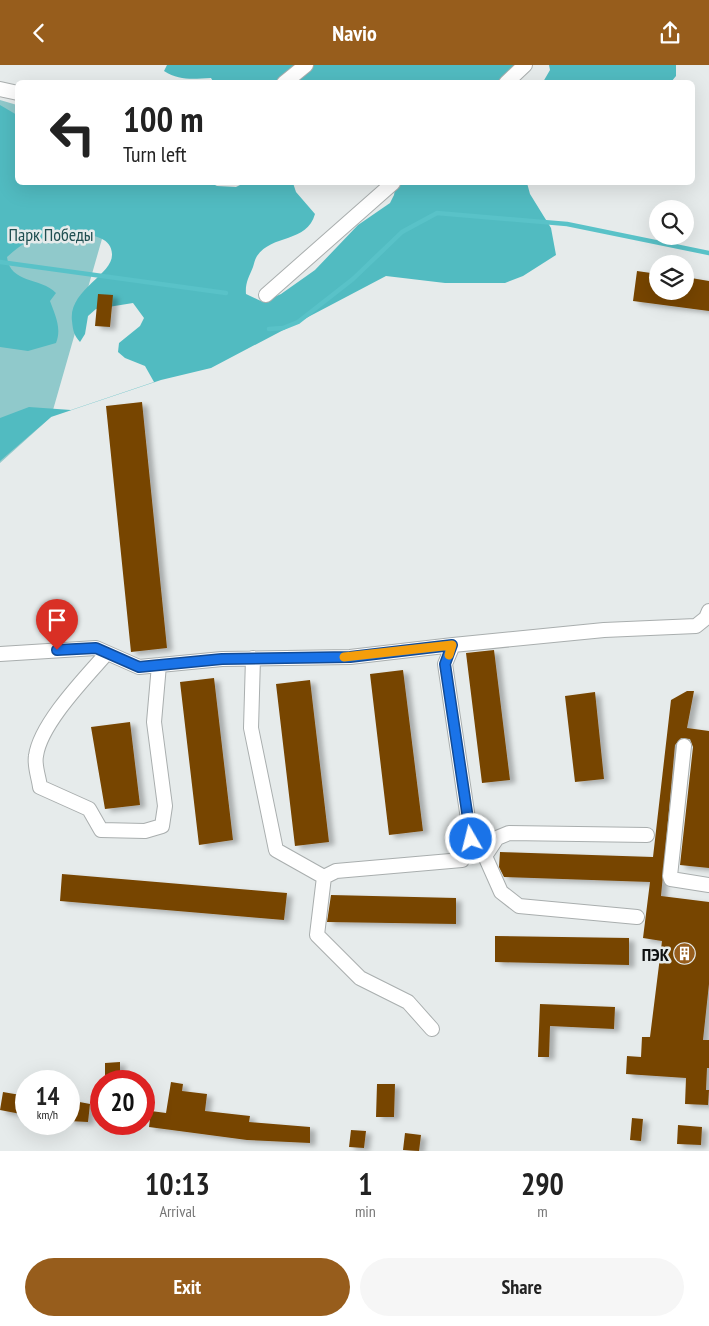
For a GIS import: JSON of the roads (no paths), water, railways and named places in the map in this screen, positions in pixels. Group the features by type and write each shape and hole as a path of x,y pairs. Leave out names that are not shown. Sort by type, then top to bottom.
{"lane":[{"path":"288,80 306,65"},
{"path":"509,80 525,65"},
{"path":"0,89 15,92"},
{"path":"266,295 391,185"},
{"path":"0,654 96,648 139,667 254,658 350,657 604,630 696,626 706,618 709,611"},
{"path":"452,645 445,664 471,839 485,856 501,892 519,907 637,917"},
{"path":"107,653 73,691 49,725 36,756 40,787 89,809 101,830 145,831 162,826 165,807 154,722 159,665"},
{"path":"254,658 252,728 276,850 324,877"},
{"path":"684,745 670,876 671,879 709,885"},
{"path":"485,856 497,838 509,833 647,835"},
{"path":"324,877 336,871 462,860 471,839"},
{"path":"324,877 317,935 360,978 408,1002 432,1029"}],"waterway":[{"path":"269,329 283,328 298,322 353,279 402,232 437,213 567,224 709,253"},
{"path":"0,262 226,293"}],"place":[{"name":"ПЭК","path":"685,954"}],"park label":[{"name":"Парк Победы","path":"51,234"}]}
